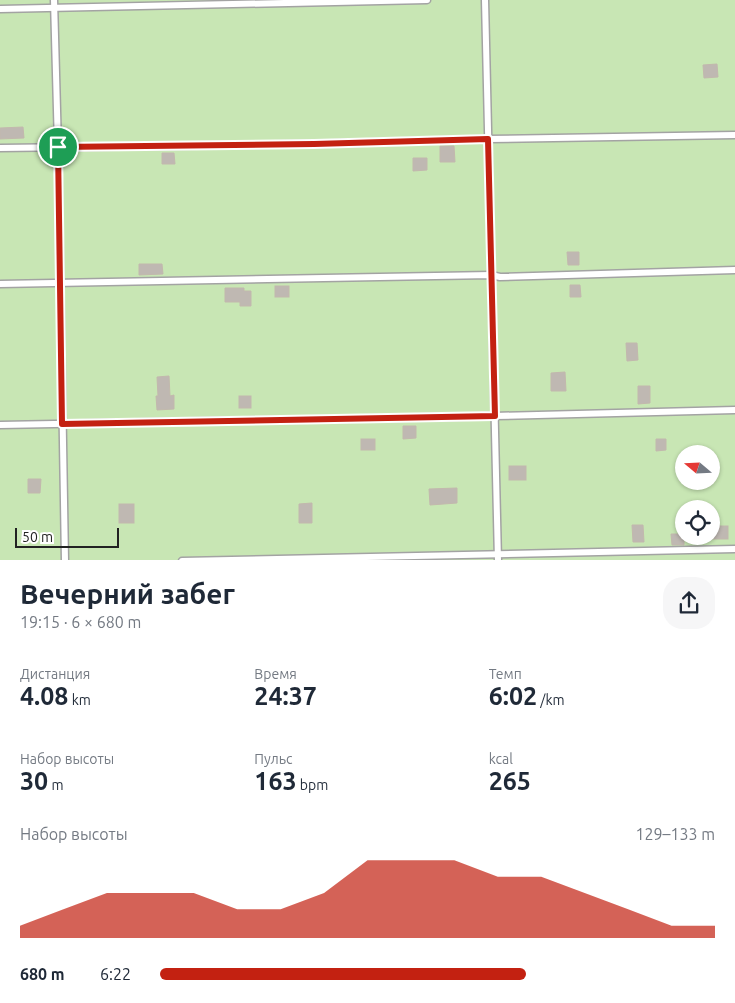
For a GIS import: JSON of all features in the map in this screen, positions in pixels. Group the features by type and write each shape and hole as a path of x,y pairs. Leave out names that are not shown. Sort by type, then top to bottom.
{"lane":[{"path":"54,0 65,560"},
{"path":"0,9 427,0"},
{"path":"485,0 498,558"},
{"path":"0,148 314,144 735,135"},
{"path":"0,284 491,275 500,277 735,270"},
{"path":"0,425 735,410"},
{"path":"182,560 498,558 735,549"}],"green space":[{"path":"0,0 735,0 735,560 0,560"}],"building":[{"path":"717,64 718,77 704,78 703,65"},
{"path":"23,127 24,138 0,139 0,128"},
{"path":"440,146 454,146 455,162 440,162"},
{"path":"162,153 174,153 175,164 162,164"},
{"path":"413,158 427,158 427,170 413,171"},
{"path":"567,252 579,252 579,265 568,265"},
{"path":"139,264 162,264 163,274 139,275"},
{"path":"570,285 580,285 581,297 570,297"},
{"path":"275,286 289,286 289,297 275,297"},
{"path":"225,288 244,288 244,291 251,291 251,306 240,306 240,302 225,302"},
{"path":"626,343 637,343 638,360 627,361"},
{"path":"565,372 566,391 551,391 551,373"},
{"path":"169,376 170,396 174,395 174,409 157,410 157,377"},
{"path":"638,386 650,386 650,403 638,404"},
{"path":"239,396 251,396 251,408 239,408"},
{"path":"403,426 416,426 416,438 403,439"},
{"path":"361,439 375,439 375,450 361,450"},
{"path":"656,439 666,439 666,450 656,451"},
{"path":"509,466 526,466 526,480 509,480"},
{"path":"28,479 41,479 40,493 28,493"},
{"path":"457,488 457,503 430,505 429,489"},
{"path":"312,503 312,523 299,523 299,504"},
{"path":"119,504 134,504 134,523 119,523"},
{"path":"632,525 643,525 644,542 633,542"},
{"path":"720,526 728,526 728,539 720,539"},
{"path":"671,534 675,534 675,545 672,545"}],"route":[{"path":"488,139 495,416 62,424 58,147 314,144 488,139"}]}
